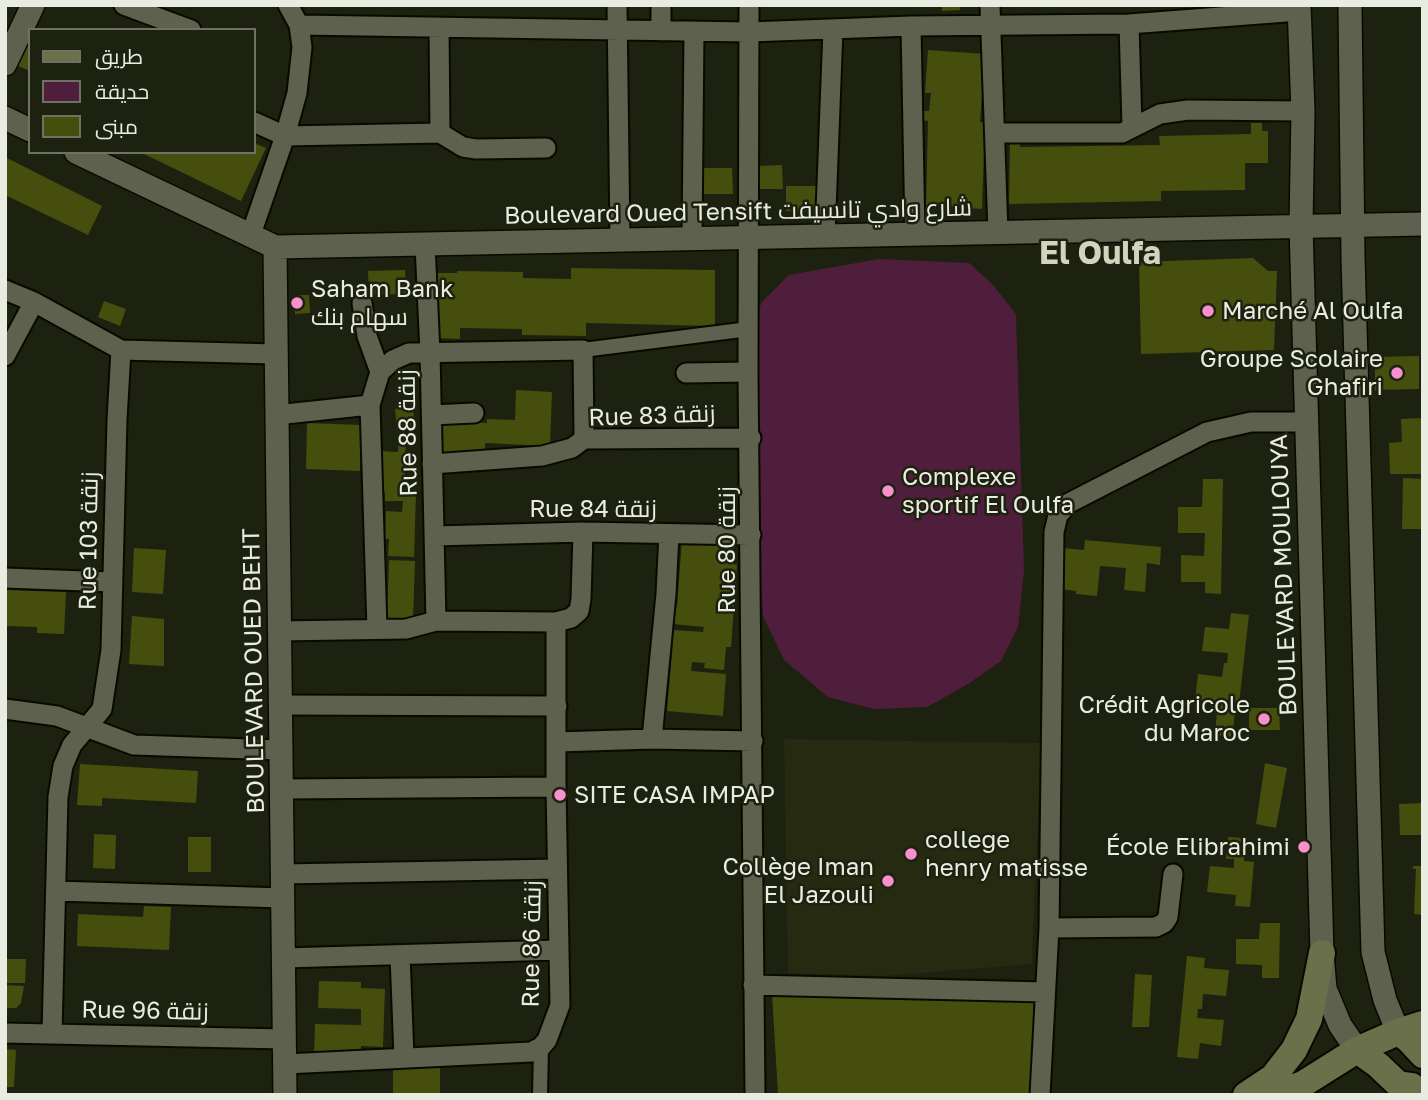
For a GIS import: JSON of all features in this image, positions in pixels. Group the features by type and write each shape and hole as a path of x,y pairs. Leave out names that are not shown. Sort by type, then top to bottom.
{"main road":[{"path":"1246,1095 1273,1077 1294,1050 1309,1019 1322,953"},
{"path":"1272,1095 1303,1084 1357,1050 1411,1028"},
{"path":"1411,1028 1408,1039 1423,1055"},
{"path":"1357,1050 1398,1084 1414,1088"}],"street":[{"path":"5,64 27,29 33,5"},
{"path":"124,5 184,28"},
{"path":"250,237 297,93 302,47 299,25 288,5"},
{"path":"617,5 620,240"},
{"path":"661,5 661,31"},
{"name":"Rue 80 زنقة","path":"749,5 748,372 751,438 755,1095"},
{"path":"990,5 998,233"},
{"path":"1350,5 1352,225 1373,952 1385,1000 1411,1028"},
{"path":"299,25 749,32 911,26 1129,24 1299,8"},
{"name":"BOULEVARD MOULOUYA","path":"1299,8 1303,111 1301,226 1322,953 1325,989 1340,1025 1357,1050"},
{"path":"1129,24 1132,126"},
{"path":"911,26 915,234"},
{"path":"439,27 440,133"},
{"path":"825,236 832,29"},
{"path":"692,239 694,31"},
{"path":"996,133 1122,133 1160,114 1188,110 1303,111"},
{"path":"5,118 28,129"},
{"path":"256,123 285,136 440,133 463,147 476,149 546,148"},
{"name":"Boulevard Oued Tensift شارع وادي تانسيفت","path":"80,154 275,247 1423,224"},
{"name":"Rue 88 زنقة","path":"425,244 436,621"},
{"name":"BOULEVARD OUED BEHT","path":"275,247 285,1095"},
{"path":"5,290 34,302 121,350 275,355"},
{"path":"5,356 34,302"},
{"path":"362,303 367,336 380,372"},
{"path":"377,629 370,405 380,372 401,355 583,350 749,329"},
{"name":"Rue 103 زنقة","path":"52,1033 58,797 63,766 72,745 102,709 111,650 121,350"},
{"path":"583,350 583,439"},
{"path":"686,373 748,372"},
{"path":"276,415 370,405"},
{"path":"432,415 474,413"},
{"path":"1041,1095 1049,929 1054,546 1058,515 1069,503 1207,432 1251,422 1306,422"},
{"name":"Rue 83 زنقة","path":"432,464 542,456 572,448 583,439 751,438"},
{"path":"280,631 406,629 436,621 556,622 571,618 579,611 583,532"},
{"name":"Rue 84 زنقة","path":"435,536 583,532 751,535"},
{"path":"652,739 669,534"},
{"path":"5,578 112,582"},
{"name":"Rue 86 زنقة","path":"541,1047 553,1029 560,1005 556,622"},
{"path":"281,705 556,706"},
{"path":"5,709 57,716 134,745 281,750"},
{"path":"557,742 652,739 752,741"},
{"path":"281,789 556,787"},
{"path":"283,874 557,869"},
{"path":"1049,929 1156,927 1168,917 1173,874"},
{"path":"56,891 283,898"},
{"path":"284,958 558,950"},
{"path":"400,955 404,1057"},
{"path":"753,985 1045,992"},
{"name":"Rue 96 زنقة","path":"5,1033 284,1039"},
{"path":"285,1064 531,1052 541,1047 540,1095"}],"shaded area":[{"name":"college henry matisse","path":"784,739 1041,743 1032,964 884,976 788,973"}],"green space":[{"name":"Complexe sportif El Oulfa","path":"879,259 969,263 993,285 1016,314 1024,571 1018,627 1001,661 968,684 927,707 874,709 828,697 784,660 763,616 751,411 750,329 762,302 789,275"}],"building":[{"path":"942,5 960,5 960,10 942,11"},
{"path":"28,45 28,70 18,66"},
{"path":"928,50 985,54 980,122 985,122 982,209 926,205 928,121 922,120 923,111 929,111 931,93 925,93"},
{"path":"1251,123 1262,123 1262,131 1268,131 1268,163 1245,163 1245,190 1161,191 1161,201 1009,204 1010,140 1020,140 1020,147 1160,145 1159,136 1251,134"},
{"path":"256,144 266,148 241,201 144,154 256,154"},
{"path":"5,157 102,206 88,235 5,195"},
{"path":"782,165 783,189 758,189 758,166"},
{"path":"697,168 732,168 733,194 698,194"},
{"path":"786,186 819,186 819,211 786,211"},
{"name":"Marché Al Oulfa","path":"1253,258 1268,271 1277,271 1274,350 1141,354 1139,262"},
{"path":"571,268 715,270 715,326 586,323 586,336 522,335 522,329 460,328 460,339 436,338 435,273 523,272 523,278 571,279"},
{"path":"405,270 406,294 369,295 368,271"},
{"path":"294,295 309,295 310,313 295,314"},
{"path":"104,301 126,309 120,326 98,317"},
{"name":"Groupe Scolaire Ghafiri","path":"1419,356 1419,389 1375,390 1375,357"},
{"path":"516,390 552,392 550,446 485,443 485,454 442,452 443,421 487,423 487,419 515,420"},
{"path":"413,408 415,429 397,430 395,409"},
{"path":"1423,418 1423,474 1390,474 1389,443 1402,442 1401,419"},
{"path":"307,423 361,425 360,471 306,469"},
{"path":"399,435 406,435 404,492 416,493 414,557 388,556 389,539 385,539 386,511 402,512 403,501 385,501 385,493 377,492 380,451 398,452"},
{"path":"1403,478 1423,479 1423,529 1402,529"},
{"path":"1203,479 1223,479 1221,594 1205,593 1205,582 1181,582 1181,555 1204,556 1205,533 1178,533 1178,507 1202,507"},
{"path":"682,539 734,543 733,564 737,565 731,647 726,647 724,670 704,668 705,663 692,662 691,671 726,674 723,716 667,711 674,630 703,632 704,627 673,624 677,607"},
{"path":"1085,540 1161,547 1160,565 1147,563 1145,592 1124,590 1126,568 1100,566 1097,596 1060,589 1063,548 1084,550"},
{"path":"134,548 166,550 163,594 132,592"},
{"path":"389,560 415,561 413,620 387,619"},
{"path":"5,590 66,592 64,634 37,633 37,627 5,626"},
{"path":"1231,613 1249,615 1238,713 1235,712 1232,737 1215,735 1217,711 1220,711 1221,703 1195,700 1198,674 1222,677 1224,663 1227,663 1228,653 1202,651 1205,627 1229,629"},
{"path":"132,616 164,619 164,666 129,664"},
{"name":"Crédit Agricole du Maroc","path":"1249,708 1279,708 1280,730 1249,730"},
{"path":"1265,763 1287,768 1276,828 1256,824"},
{"path":"80,764 198,771 196,803 102,798 102,806 77,805"},
{"path":"1423,803 1423,835 1400,835 1399,804"},
{"path":"94,834 116,835 115,869 93,868"},
{"path":"188,837 211,837 211,872 188,872"},
{"path":"1228,837 1245,838 1244,861 1254,862 1250,907 1235,906 1236,895 1207,892 1210,866 1234,868 1234,859 1226,859"},
{"path":"1413,866 1423,866 1423,915 1414,914 1416,869 1413,869"},
{"path":"144,906 171,907 169,950 77,946 78,914 143,917"},
{"path":"1260,923 1280,923 1279,978 1262,978 1262,965 1236,964 1236,939 1259,939"},
{"path":"1187,956 1205,958 1204,968 1229,970 1226,996 1203,994 1202,1009 1198,1009 1197,1018 1224,1020 1221,1046 1200,1043 1198,1059 1177,1057"},
{"path":"5,959 26,959 25,983 5,983"},
{"path":"1135,974 1152,975 1149,1027 1132,1027"},
{"path":"319,981 361,982 361,988 385,989 383,1047 361,1046 361,1055 314,1053 315,1024 361,1025 361,1009 318,1008"},
{"path":"5,985 24,986 21,1003 16,1008 5,1008"},
{"path":"772,993 1033,997 1035,1095 778,1095"},
{"path":"5,1049 16,1050 14,1087 5,1087"},
{"path":"393,1067 440,1067 440,1095 393,1095"}],"place":[{"name":"Saham Bank سهام بنك","path":"297,303"},
{"name":"Marché Al Oulfa","path":"1208,311"},
{"name":"Groupe Scolaire Ghafiri","path":"1397,373"},
{"name":"Complexe sportif El Oulfa","path":"888,491"},
{"name":"Crédit Agricole du Maroc","path":"1264,719"},
{"name":"SITE CASA IMPAP","path":"560,795"},
{"name":"École Elibrahimi","path":"1304,847"},
{"name":"college henry matisse","path":"911,854"},
{"name":"Collège Iman El Jazouli","path":"888,881"}],"district":[{"name":"El Oulfa","path":"1100,254"}]}
